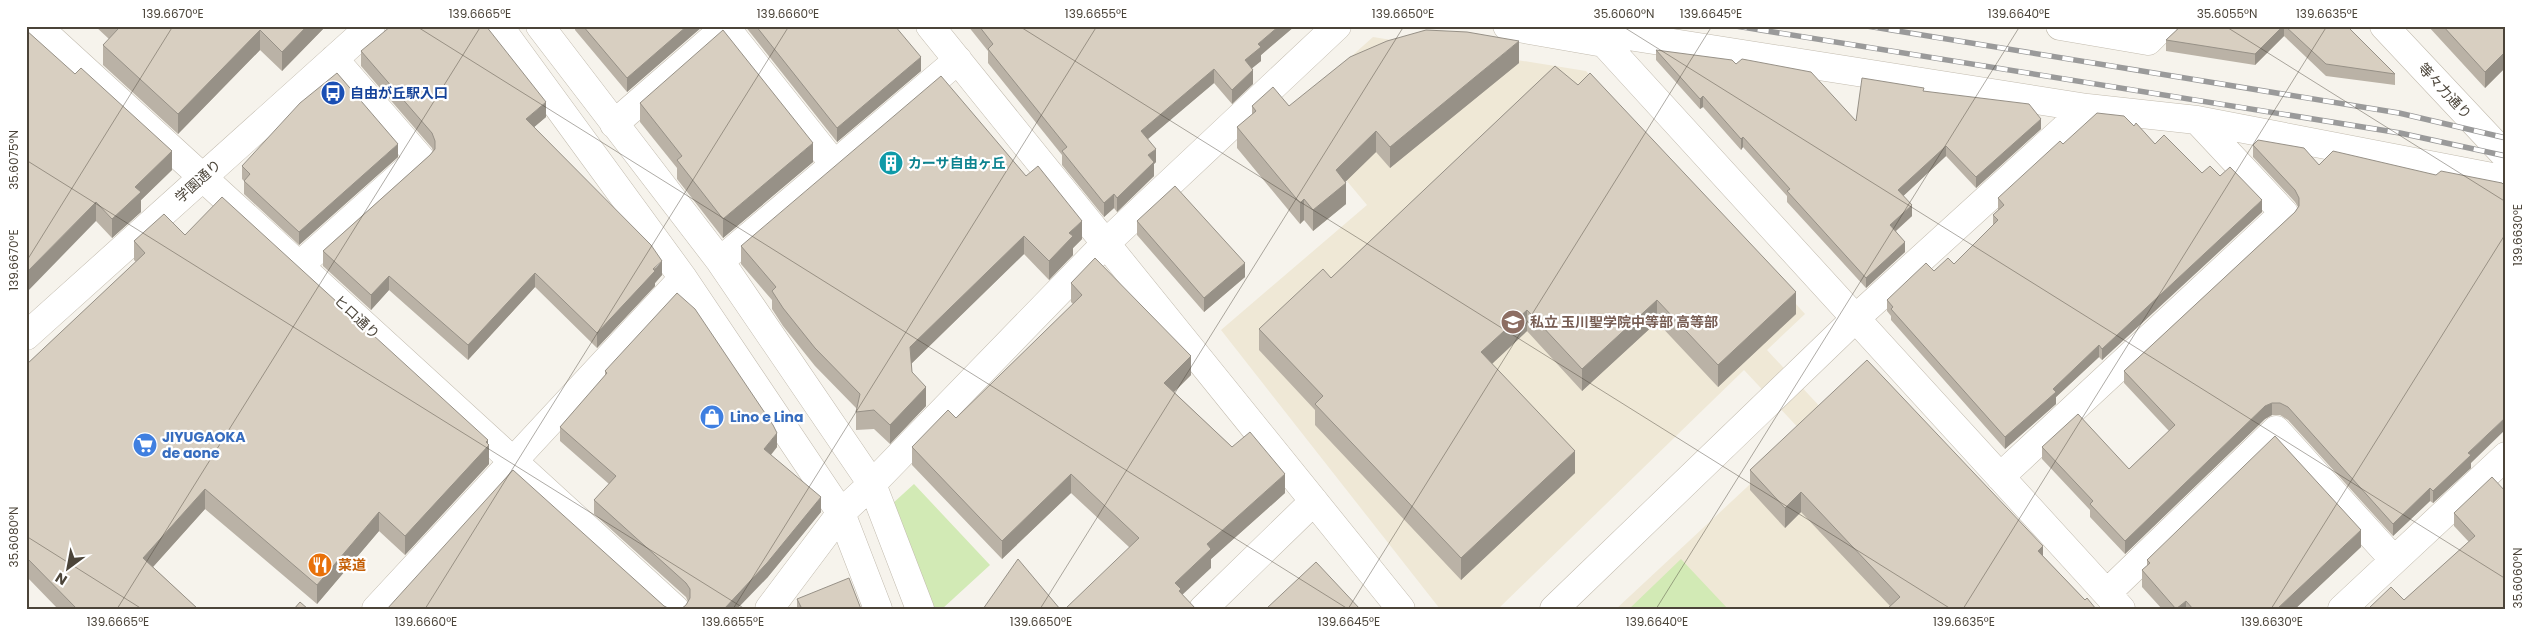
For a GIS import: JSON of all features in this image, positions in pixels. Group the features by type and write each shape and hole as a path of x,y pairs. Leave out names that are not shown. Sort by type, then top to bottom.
{"street":[{"name":"ヒロ通り","path":"38,26 675,609"},
{"name":"学園通り","path":"26,336 371,26"},
{"path":"499,26 683,278 841,513 878,609"},
{"path":"540,26 720,261 872,484 920,609"},
{"path":"930,26 1401,609"},
{"path":"769,609 841,513 872,484 1106,243 1337,26"},
{"path":"1507,26 1604,43 1622,35 2087,108 2197,120 2492,177 2506,178"},
{"path":"2060,26 2156,33"},
{"name":"等々力通り","path":"2384,26 2506,156"},
{"path":"614,124 727,27 834,164"},
{"path":"1604,43 2114,601 2276,430 2394,560"},
{"path":"300,265 420,158 334,59"},
{"path":"720,261 958,60"},
{"path":"1554,609 1856,318 2087,108"},
{"path":"2000,477 2284,213 2197,120"},
{"path":"376,609 683,278"},
{"path":"2342,609 2505,459"},
{"path":"1203,609 1314,501"}],"shaded area":[{"name":"私立 玉川聖学院中等部 高等部","path":"1373,37 1586,71 1805,314 1767,350 2009,609 1616,609 1804,434 1744,370 1498,609 1440,609 1221,330 1367,205 1289,112"}],"green space":[{"path":"914,484 990,565 942,609 934,609 892,504"},
{"path":"1681,559 1728,609 1629,609"}],"building":[{"path":"115,26 307,26 282,52 260,30 178,114 103,45 118,29"},
{"path":"391,26 486,26 546,102 526,119 651,245 662,261 653,269 655,271 597,333 535,273 468,345 389,276 371,295 323,251 435,149 432,133 361,51"},
{"path":"583,26 687,26 627,78"},
{"path":"756,26 895,26 921,57 837,128"},
{"path":"979,26 1279,26 1258,44 1261,47 1245,60 1253,70 1232,90 1214,69 1141,131 1156,149 1148,155 1154,162 1117,198 1114,194 1104,203 1062,151 1067,147 988,49 993,44"},
{"path":"2181,26 2283,26 2255,54 2166,40"},
{"path":"2285,26 2347,26 2395,74 2326,64"},
{"path":"2443,26 2506,26 2506,57 2503,54 2485,72"},
{"path":"26,30 75,74 81,68 172,151 135,187 141,192 112,219 96,202 26,273"},
{"path":"723,30 813,143 723,219 677,160 682,156 640,103"},
{"path":"1426,30 1467,32 1519,41 1390,147 1376,131 1336,170 1346,183 1313,210 1304,199 1300,203 1237,127 1256,111 1252,106 1273,87 1289,106 1350,57 1387,41"},
{"path":"1656,50 1732,60 1736,64 1742,59 1811,72 1856,121 1862,78 1924,88 1923,91 2029,104 2041,119 1976,177 1946,146 1898,190 1912,205 1890,225 1905,242 1866,278 1787,191 1790,189 1743,137 1741,139 1703,96 1700,99"},
{"path":"1555,66 1578,85 1590,73 1796,292 1718,365 1657,300 1582,369 1527,310 1481,352 1575,451 1461,558 1315,404 1323,396 1259,329 1323,269 1331,278"},
{"path":"337,73 398,144 299,232 244,181 250,174 242,166 300,103"},
{"path":"941,76 1026,176 1038,166 1082,221 1069,233 1073,236 1049,261 1024,236 910,347 912,372 926,387 890,425 874,410 856,412 860,394 815,348 772,291 776,287 741,246"},
{"path":"2097,113 2124,116 2134,126 2136,123 2155,144 2164,135 2202,173 2210,166 2220,176 2230,167 2262,200 2102,349 2099,345 2053,389 2056,392 2005,437 1891,309 1893,307 1887,300 1926,263 1934,271 1948,258 1954,264 1998,220 1993,215 2004,205 1998,198 2060,141 2063,144"},
{"path":"2258,140 2304,148 2319,165 2333,151 2436,175 2441,171 2502,183 2506,187 2506,417 2468,453 2471,455 2433,491 2430,488 2393,524 2288,407 2280,403 2272,403 2265,406 2125,541 2090,504 2093,501 2042,447 2078,414 2129,469 2175,425 2124,371 2295,212 2299,206 2299,198 2295,190 2253,145"},
{"path":"1175,186 1245,263 1204,298 1137,221"},
{"path":"222,197 488,440 486,442 489,445 405,536 379,512 317,585 205,489 143,558 198,609 77,609 26,557 26,365 145,253 134,241 164,214 185,235"},
{"path":"1095,258 1191,356 1164,383 1232,447 1250,432 1285,474 1207,544 1211,549 1175,583 1181,589 1179,591 1196,609 1065,609 1139,538 1071,474 1002,541 912,447 948,410 956,418 1082,295 1071,283"},
{"path":"677,293 695,309 773,425 777,433 764,449 821,497 767,563 724,609 681,609 690,598 690,589 686,583 594,500 616,476 560,427 607,373 605,371"},
{"path":"1867,360 2043,546 2038,551 2096,609 1887,609 1900,597 1801,492 1785,508 1750,470"},
{"path":"2275,436 2361,530 2277,609 2193,609 2186,601 2176,609 2142,570 2150,563 2147,560"},
{"path":"513,470 664,606 670,609 387,609"},
{"path":"2492,477 2506,492 2506,609 2368,609 2391,587 2404,600 2475,536 2454,513"},
{"path":"1018,559 1060,609 983,609"},
{"path":"1316,562 1360,609 1266,609"},
{"path":"849,578 861,609 802,609 797,599"},
{"path":"300,602 308,609 294,609"}],"railway":[{"path":"1736,26 2400,133 2506,156"},
{"path":"1867,26 2399,113 2506,138"}],"place":[{"name":"自由が丘駅入口","path":"333,93"},
{"name":"カーサ自由ヶ丘","path":"891,163"},
{"name":"私立 玉川聖学院中等部 高等部","path":"1513,322"},
{"name":"Lino e Lina","path":"712,417"},
{"name":"JIYUGAOKA de aone","path":"145,445"},
{"name":"菜道","path":"320,565"}]}
